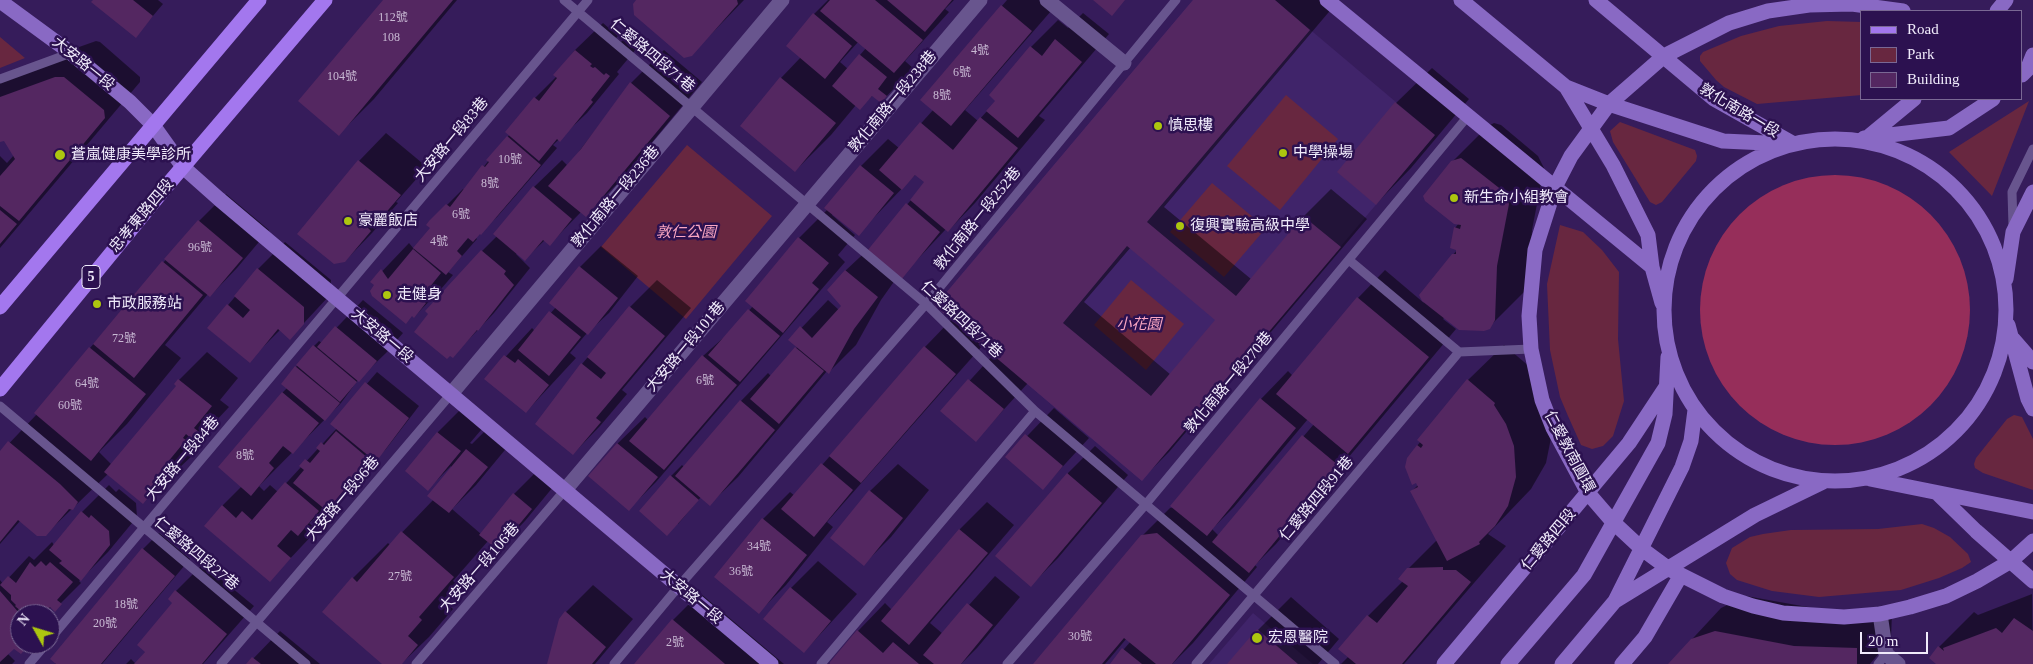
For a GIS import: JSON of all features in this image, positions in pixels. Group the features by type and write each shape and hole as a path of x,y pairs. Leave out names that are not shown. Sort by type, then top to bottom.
{"main road":[{"path":"0,307 259,0"},
{"name":"忠孝東路四段","path":"0,388 183,167 325,0"},
{"path":"1327,0 1652,267"},
{"name":"敦化南路一段","path":"1461,0 1566,87 1632,199 1648,234 1652,267 1664,309"},
{"name":"敦化南路一段","path":"1596,0 1714,100 1794,144"},
{"path":"1997,10 2006,0"},
{"name":"大安路一段","path":"0,1 71,53 130,102 153,125 183,167 771,664"},
{"name":"仁愛敦南圓環","path":"1896,10 1852,4 1810,2 1768,11 1729,23 1664,56 1610,104 1571,156 1555,188 1544,218 1534,258 1529,316 1531,349 1542,400 1553,428 1588,493 1613,522 1642,549 1675,572 1723,596 1783,613 1844,617 1880,614 1946,596 1977,581 2011,560 2033,541"},
{"path":"2027,71 2033,55"},
{"name":"敦化南路一段","path":"1566,87 1723,142 1794,144"},
{"path":"1862,139 1913,100"},
{"path":"1508,664 1584,575 1658,443 1665,414 1668,352 1664,309 1670,265 1688,223 1716,188 1752,161 1794,144 1825,139 1862,139 1949,128 1991,100"},
{"path":"1862,139 1914,158 1939,174 1961,194 1979,218 1989,236 2006,280"},
{"path":"1668,352 1684,392 1695,410 1720,439 1751,460 1786,475 1823,482 1868,478 1900,469 1929,453 1954,432 1976,407 1986,387 2002,347 2006,314 2006,280 2013,232 2033,192"},
{"path":"2006,314 2028,399 2033,409"},
{"path":"2011,336 2033,362"},
{"name":"仁愛路四段","path":"1444,664 1629,443 1666,387"},
{"path":"1562,664 1615,601 1682,467 1691,440 1695,410"},
{"path":"1868,478 1938,494 2033,512"},
{"path":"1615,601 1675,572 1755,515 1823,482"},
{"path":"1938,494 1976,531 2033,581"},
{"path":"1622,664 1645,636 1675,572"}],"street":[{"name":"敦化南路一段236巷","path":"450,394 782,0"},
{"name":"敦化南路一段238巷","path":"807,204 980,0"},
{"path":"1047,0 1124,63"},
{"name":"大安路一段101巷","path":"566,490 807,204"},
{"path":"1880,614 1882,659 1898,664"}],"lane":[{"name":"仁愛路四段71巷","path":"564,0 926,304 1035,411 1335,664"},
{"name":"大安路一段83巷","path":"338,298 588,0"},
{"name":"敦化南路一段252巷","path":"614,664 679,586 926,304 1176,0"},
{"path":"0,79 71,53"},
{"name":"敦化南路一段270巷","path":"1007,664 1146,504 1468,116"},
{"path":"2013,232 2012,192 2033,149"},
{"path":"1349,260 1459,352 1531,349"},
{"name":"大安路一段84巷","path":"60,627 338,298"},
{"name":"仁愛路四段91巷","path":"1196,664 1459,352"},
{"name":"大安路一段96巷","path":"221,664 450,394"},
{"name":"仁愛路四段27巷","path":"0,406 306,664"},
{"path":"821,664 1035,411"},
{"name":"大安路一段106巷","path":"416,664 566,490"},
{"path":"29,664 38,654"}],"shaded area":[{"name":"復興實驗高級中學","path":"1193,0 1275,0 1435,135 1142,481 935,306"},
{"path":"1835,175 1861,178 1887,185 1921,206 1939,224 1960,258 1967,284 1970,310 1967,336 1960,362 1939,396 1921,414 1887,435 1861,442 1835,445 1809,442 1783,435 1749,414 1731,396 1710,362 1703,336 1700,310 1703,284 1710,258 1731,224 1749,206 1783,185 1809,178"},
{"name":"宏恩醫院","path":"1253,613 1313,664 1209,664"}],"green space":[{"path":"1827,21 1860,22 1860,95 1757,104 1724,87 1700,61 1700,56 1703,52 1741,36 1779,26"},
{"path":"0,37 25,58 0,68"},
{"name":"中學操場","path":"1286,95 1338,139 1280,210 1227,166"},
{"path":"2029,101 1992,196 1949,152"},
{"path":"1620,122 1695,150 1696,161 1662,202 1656,205 1650,202 1613,142 1610,131"},
{"name":"敦仁公園","path":"687,145 772,216 686,319 601,247"},
{"path":"1212,183 1266,228 1224,277 1170,232"},
{"path":"1560,225 1583,232 1602,250 1619,272 1618,339 1624,401 1613,436 1603,446 1592,449 1581,445 1568,416 1560,397 1550,350 1547,284"},
{"name":"小花園","path":"1131,280 1184,324 1146,370 1094,325"},
{"path":"2014,415 2022,417 2033,439 2033,490 1983,473 1975,468 1976,458 2007,419"},
{"path":"1922,524 1950,537 1968,554 1971,562 1939,578 1901,590 1819,597 1772,591 1737,580 1730,574 1726,563 1732,548 1750,537 1763,534 1791,530 1878,529"}],"building":[{"path":"93,0 133,0 153,16 136,38 91,2"},
{"path":"383,0 453,0 339,136 298,101"},
{"path":"636,0 737,0 738,4 692,56 684,58 634,15 633,4"},
{"path":"830,0 875,0 923,40 894,73 820,11"},
{"path":"887,0 952,0 925,32"},
{"path":"1093,0 1125,0 1112,16"},
{"name":"復興實驗高級中學","path":"1193,0 1275,0 1310,30 1147,222 1236,296 1303,216 1341,247 1142,481 935,306","holes":["1127,246 1215,320 1151,396 1063,323"]},
{"path":"1001,5 1032,31 951,126 920,100"},
{"path":"813,13 852,46 825,79 786,46"},
{"path":"1055,39 1082,62 1018,138 986,111 995,101 989,95 1030,46 1042,56"},
{"path":"575,50 592,64 590,66 595,67 604,75 606,73 610,76 591,100 593,102 560,142 557,139 539,161 505,132 534,97 539,101 557,78 553,75"},
{"path":"859,54 887,77 878,89 887,96 881,103 872,96 860,110 832,86"},
{"path":"55,77 64,77 104,110 105,118 19,221 0,206 0,176 15,159 4,141 0,142 0,97"},
{"path":"780,77 836,123 795,172 740,126"},
{"path":"630,82 670,116 586,217 548,186 581,149"},
{"path":"1395,102 1435,135 1376,205 1337,172"},
{"path":"980,117 1018,148 948,232 910,200 924,182 915,175 902,190 879,170 920,122 953,150"},
{"path":"507,136 541,165 481,235 473,242 468,238 457,251 462,256 446,275 413,248 430,228 426,225 429,221 446,204 450,207 482,165 485,167 489,162 486,160"},
{"path":"1461,158 1503,191 1509,204 1497,266 1495,320 1490,329 1484,331 1459,330 1422,301 1419,295 1452,254 1456,254 1456,250 1450,248 1454,227 1460,229 1461,225 1454,224 1425,201 1423,196 1451,161"},
{"path":"358,160 401,195 383,216 379,213 367,227 371,231 345,262 334,264 297,234"},
{"path":"860,165 894,193 859,236 824,208"},
{"path":"533,186 572,219 550,246 543,240 525,261 493,234"},
{"path":"906,203 940,232 901,280 867,251"},
{"path":"0,210 17,224 0,244"},
{"path":"198,220 243,258 210,297 164,259"},
{"path":"798,237 829,263 812,283 819,289 783,333 745,301"},
{"path":"413,249 441,273 421,298 426,303 414,318 412,316 406,324 372,296 370,291 374,285 370,282 381,269 388,279"},
{"path":"481,250 506,271 504,274 514,285 478,331 453,358 450,356 447,359 414,332 428,314 425,311"},
{"path":"162,261 203,295 134,378 93,344"},
{"path":"579,266 618,298 588,335 549,303"},
{"path":"257,268 304,307 304,324 290,340 278,329 250,363 207,328 227,304 243,318 250,310 234,296"},
{"path":"845,270 878,297 854,329 829,374 788,340 800,326 812,338 841,306 827,290"},
{"path":"1357,297 1429,357 1348,454 1276,394"},
{"path":"629,306 665,336 596,418 601,422 573,455 535,424 581,363 601,379 606,373 587,357"},
{"path":"748,309 780,336 740,382 708,355"},
{"path":"549,311 581,337 549,376 518,350"},
{"path":"335,326 377,361 359,382 317,347"},
{"path":"313,345 357,382 340,402 296,365"},
{"path":"924,346 956,374 861,483 829,456"},
{"path":"89,347 146,394 91,461 34,413"},
{"path":"795,347 824,371 779,424 750,399"},
{"path":"504,355 515,363 518,359 549,385 526,413 484,379"},
{"path":"702,355 737,385 664,470 629,441"},
{"path":"295,366 340,403 325,421 281,384"},
{"path":"178,379 212,406 194,428 203,435 196,443 186,434 183,438 186,440 167,463 174,469 171,473 173,475 167,482 163,479 143,504 104,472 176,386 174,384"},
{"path":"968,379 1004,409 976,442 940,411"},
{"path":"1467,379 1495,403 1494,405 1506,424 1514,446 1516,477 1508,506 1495,526 1479,542 1480,544 1447,561 1410,491 1418,487 1416,483 1412,485 1405,467 1407,458 1417,445 1421,448 1423,445 1417,440"},
{"path":"365,382 409,418 376,462 330,424"},
{"path":"282,392 319,423 293,454 283,446 269,463 274,468 251,496 218,467"},
{"path":"1260,398 1296,428 1207,536 1170,506"},
{"path":"740,400 775,430 710,506 675,476"},
{"path":"336,431 369,459 327,511 293,483 304,470 299,466 305,459 310,463 320,451 316,448 321,442 324,445"},
{"path":"437,432 461,451 428,491 405,471"},
{"path":"1025,434 1063,466 1043,490 1005,457"},
{"path":"1302,435 1338,465 1249,573 1212,542"},
{"path":"8,441 60,484 78,502 73,510 69,509 46,536 37,536 18,520 0,542 0,451"},
{"path":"617,443 658,477 629,511 588,476"},
{"path":"466,449 488,467 449,513 427,496"},
{"path":"821,463 853,490 814,537 781,509"},
{"path":"1067,473 1102,503 1031,587 995,556"},
{"path":"670,475 699,500 667,536 639,511"},
{"path":"285,482 319,511 298,536 291,530 277,546 291,558 270,582 204,526 222,505 236,518 242,511 252,520"},
{"path":"869,490 903,518 864,566 830,538"},
{"path":"513,493 532,509 498,550 479,535"},
{"path":"81,511 89,518 91,515 109,531 110,545 81,581 59,563 62,561 49,550"},
{"path":"762,518 807,555 759,614 714,577"},
{"path":"959,529 988,553 909,645 881,621"},
{"path":"401,531 454,577 419,617 422,620 408,636 418,645 402,664 382,664 322,612 352,577 357,582"},
{"path":"1157,533 1230,595 1172,664 1156,664 1124,638 1102,664 1033,664 1141,535"},
{"path":"142,548 175,576 101,664 56,664 50,659 54,654 60,654 60,647"},
{"path":"41,561 46,566 50,562 73,582 57,600 62,604 60,606 60,604 15,604 11,600 11,595 0,585 8,576 16,583 30,562 35,567"},
{"path":"1443,567 1443,570 1456,570 1471,582 1402,664 1356,664 1338,649 1367,615 1377,623 1408,586 1398,579 1407,568"},
{"path":"790,587 831,621 804,653 763,619"},
{"path":"175,590 227,634 202,664 134,664 145,652 137,645 172,603 168,599"},
{"path":"0,591 11,604 10,653 0,662"},
{"path":"967,603 993,625 961,664 934,664 923,655"},
{"path":"565,611 606,647 592,664 547,664 559,619"},
{"path":"2014,618 2033,631 2033,664 1936,664 1929,658 1938,646 1944,651 1943,648 1996,628 2002,633"},
{"path":"672,619 717,657 725,664 634,664"},
{"path":"1257,629 1298,664 1227,664"},
{"path":"857,630 883,653 893,642 919,664 830,664"},
{"path":"1715,631 1794,646 1857,648 1857,664 1668,664 1691,639"},
{"path":"1122,648 1142,664 1110,664"},
{"path":"252,657 261,664 246,664"}],"place":[{"name":"慎思樓","path":"1158,126"},
{"name":"中學操場","path":"1283,153"},
{"name":"蒼嵐健康美學診所","path":"60,155"},
{"name":"新生命小組教會","path":"1454,198"},
{"name":"豪麗飯店","path":"348,221"},
{"name":"復興實驗高級中學","path":"1180,226"},
{"name":"走健身","path":"387,295"},
{"name":"市政服務站","path":"97,304"},
{"name":"宏恩醫院","path":"1257,638"}]}
